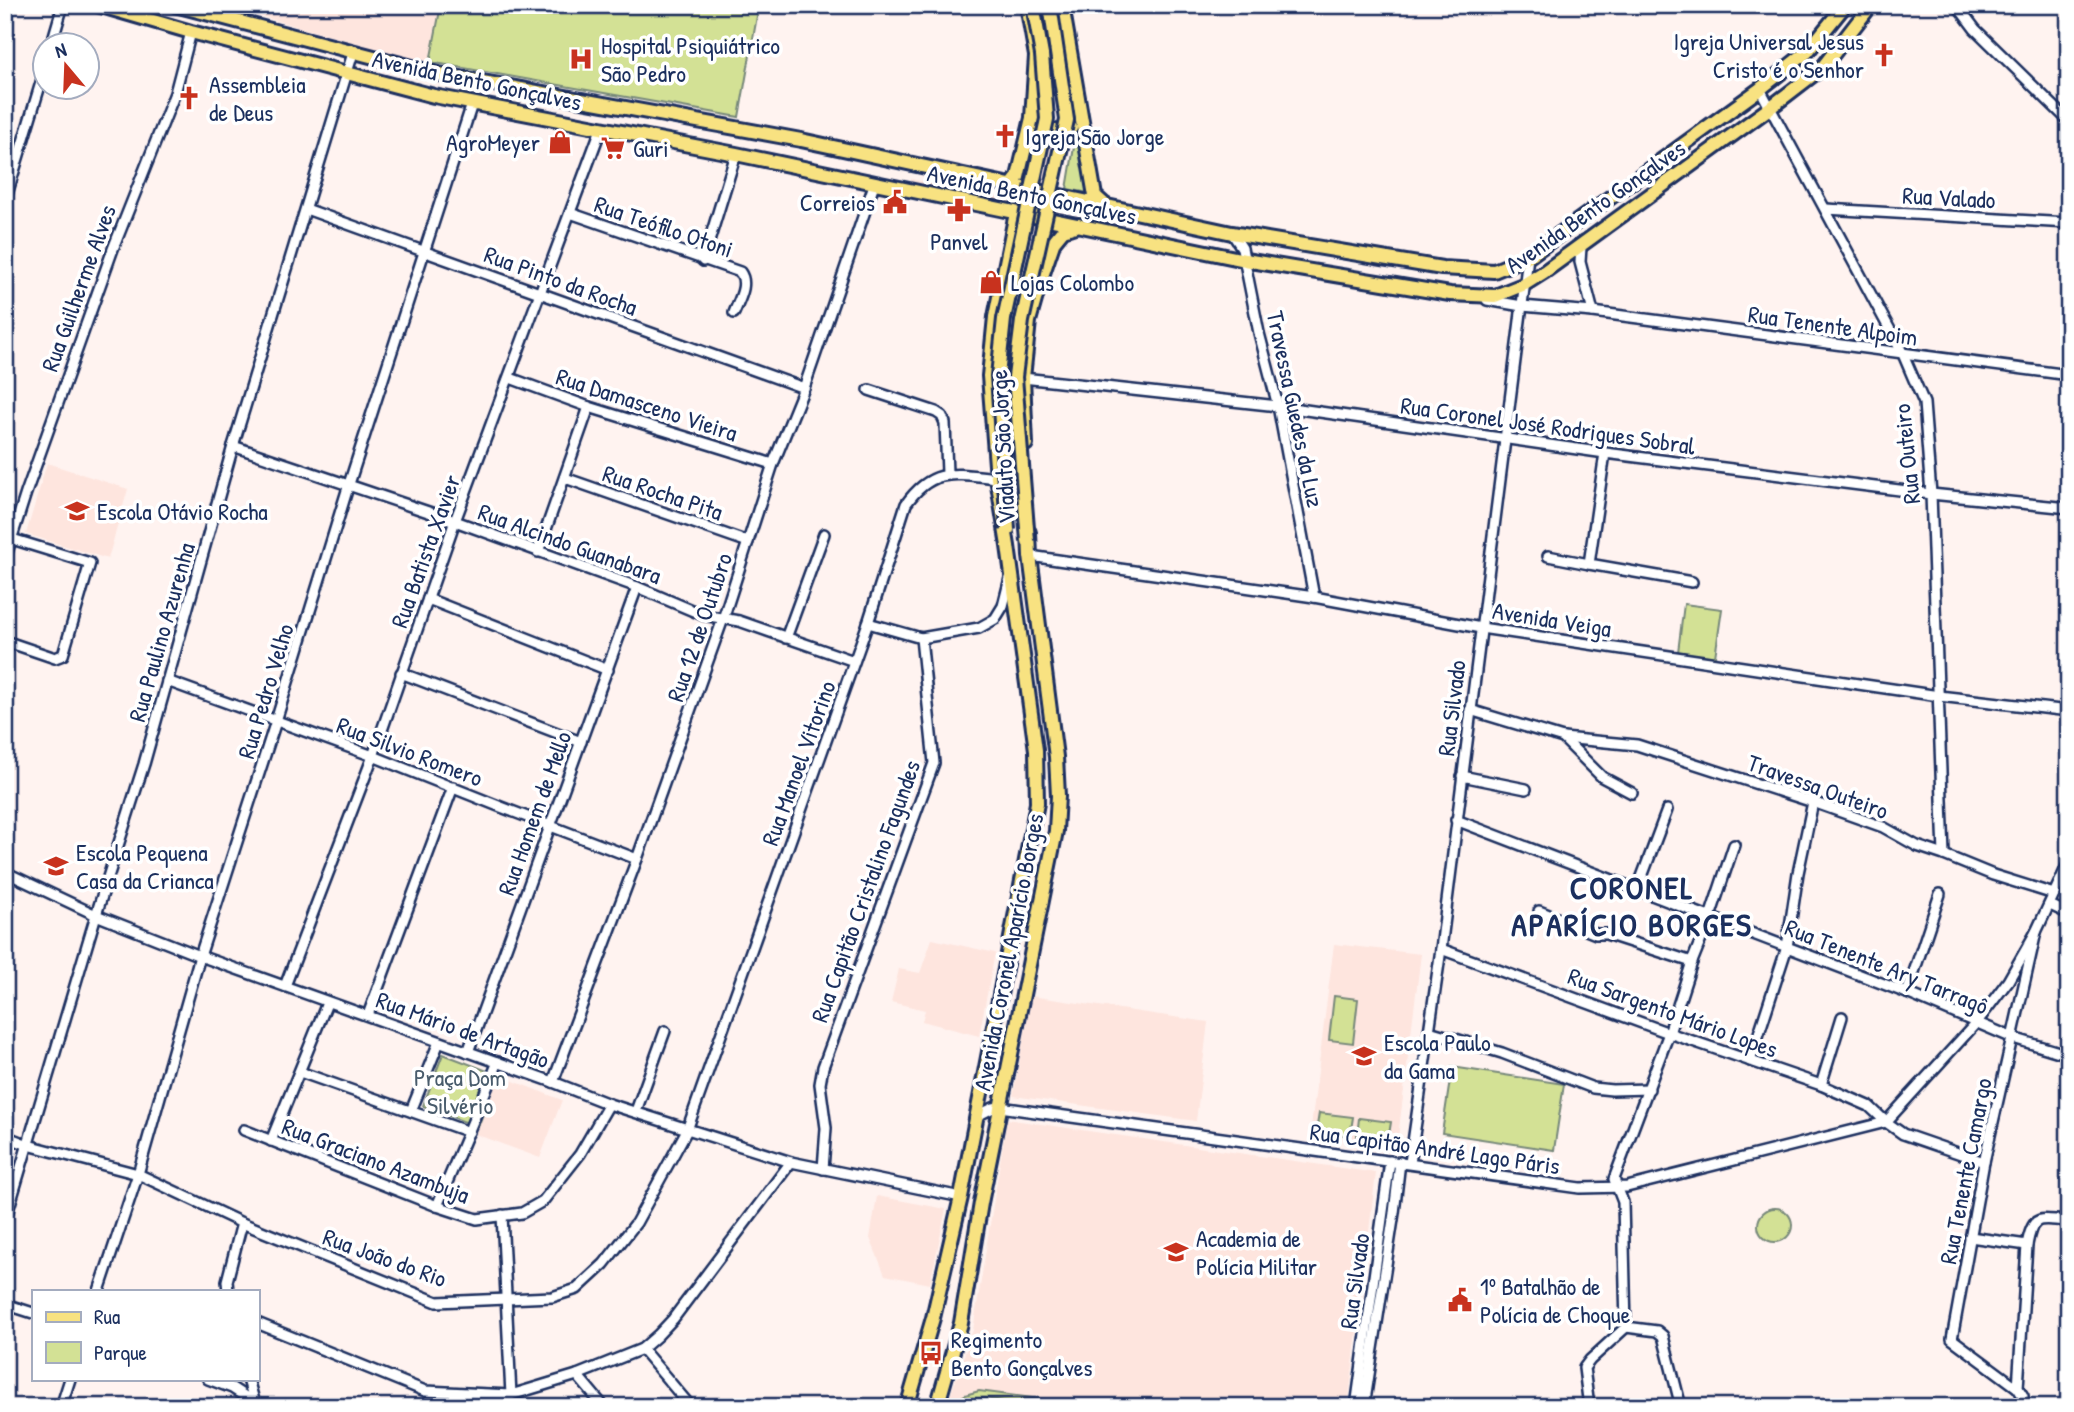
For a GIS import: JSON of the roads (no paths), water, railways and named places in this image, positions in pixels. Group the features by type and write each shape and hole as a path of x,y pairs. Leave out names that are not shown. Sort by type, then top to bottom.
{"main road":[{"name":"Avenida Bento Gonçalves","path":"98,5 191,32 472,104 876,182 1245,260 1450,295 1495,296 1525,284 1581,247 1823,67 1871,5"},
{"name":"Avenida Bento Gonçalves","path":"175,5 439,74 801,140 1232,233 1442,268 1494,271 1528,257 1760,89 1807,52 1845,5"},
{"path":"1012,185 1018,177 1032,118 1036,56 1027,5"},
{"name":"Viaduto São Jorge","path":"1008,547 999,365 1004,319 1047,119 1042,55 1033,5"},
{"name":"Viaduto São Jorge","path":"1030,556 1015,377 1022,321 1067,120 1050,5"},
{"path":"1062,5 1095,196 1106,206"},
{"path":"1032,118 1046,130 1062,132 1082,120"},
{"name":"Avenida Coronel Aparício Borges","path":"907,1407 933,1318 961,1197 1037,803 1036,750 997,478 989,376 995,317 1016,213"},
{"name":"Avenida Coronel Aparício Borges","path":"937,1407 961,1322 981,1203 1056,831 1056,757 1030,556 1023,377 1029,321 1054,241 1063,230 1079,225"},
{"path":"1003,274 1026,270 1040,282"}],"street":[{"path":"55,32 63,5"},
{"path":"1957,5 1975,29 2069,121"},
{"name":"Rua Guilherme Alves","path":"5,559 113,249 175,93 191,32"},
{"name":"Rua Paulino Azurenha","path":"5,1221 167,681 233,446 354,53"},
{"name":"Rua Outeiro","path":"1760,89 1903,354 1924,403 1931,494 1944,855"},
{"path":"5,201 35,102"},
{"name":"Rua Pedro Velho","path":"99,1290 138,1174 200,956 472,104"},
{"name":"Rua Batista Xavier","path":"285,986 373,755 601,129"},
{"path":"704,261 736,154"},
{"name":"Rua 12 de Outubro","path":"554,1082 723,619 773,464 804,388 876,182"},
{"name":"Rua Pinto da Rocha","path":"306,209 804,388"},
{"name":"Rua Valado","path":"1826,209 2069,223"},
{"name":"Rua Teófilo Otoni","path":"570,213 740,272 745,283 734,313"},
{"name":"Travessa Guedes da Luz","path":"1232,233 1242,248 1259,333 1278,406 1314,597"},
{"path":"1581,247 1580,262 1593,312"},
{"name":"Rua Silvado","path":"1410,1163 1441,948 1528,257"},
{"name":"Rua Tenente Alpoim","path":"1450,295 2069,375"},
{"name":"Rua Coronel José Rodrigues Sobral","path":"1023,377 1278,406 1605,453 1931,494 2069,508"},
{"name":"Rua Damasceno Vieira","path":"510,379 589,407 773,464"},
{"path":"869,390 942,416 945,423 947,473 997,478"},
{"path":"538,552 589,407"},
{"name":"Rua Alcindo Guanabara","path":"233,446 456,521 637,587 703,615 739,621 854,661"},
{"path":"1589,564 1605,453"},
{"name":"Rua Manoel Vitorino","path":"687,1130 868,623 906,504 915,491 947,473"},
{"name":"Rua Rocha Pita","path":"565,478 748,542"},
{"path":"786,638 824,534"},
{"path":"5,641 55,658 63,655 90,563 12,539"},
{"name":"Avenida Veiga","path":"1030,556 1314,597 1481,628 1939,696 2069,710"},
{"path":"1548,556 1692,582"},
{"path":"868,623 921,638 979,628 995,619 1003,606 1012,572"},
{"name":"Rua Homem de Mello","path":"468,1052 637,587"},
{"path":"428,599 608,670"},
{"name":"Rua Capitão Cristalino Fagundes","path":"823,1169 826,1128 820,1084 822,1067 934,763 921,638"},
{"path":"401,673 581,742"},
{"name":"Rua Silvio Romero","path":"167,681 373,755 637,859"},
{"name":"Travessa Outeiro","path":"1470,710 1563,738 1637,745 1814,802 1883,827 1917,846 1993,875 2054,894"},
{"path":"1563,738 1602,777 1632,793"},
{"path":"1462,776 1526,789"},
{"path":"368,1015 453,787"},
{"path":"1750,1061 1787,947 1798,873 1814,802"},
{"path":"1637,890 1667,810"},
{"name":"Rua Tenente Ary Tarragô","path":"1456,820 1907,993 2013,1038 2069,1055"},
{"path":"1589,1407 1584,1368 1626,1327 1623,1202 1615,1179 1670,1033 1734,845"},
{"path":"1886,1122 1977,1021 2008,981 2050,905 2069,862"},
{"name":"Rua Mário de Artagão","path":"5,872 96,915 200,956 609,1104 791,1162 961,1197"},
{"path":"1907,993 1940,894"},
{"path":"2050,905 2069,914"},
{"path":"1539,911 1596,934 1606,933 1692,962"},
{"name":"Rua Tenente Camargo","path":"2018,1388 1952,1339 1984,1162 2036,932"},
{"name":"Rua Sargento Mário Lopes","path":"1441,948 1670,1033 1821,1085 1869,1107 1903,1134 1984,1162"},
{"path":"271,1141 327,1003"},
{"path":"1821,1085 1842,1017"},
{"path":"636,1111 665,1031"},
{"path":"1429,1031 1502,1053 1593,1088 1649,1089"},
{"path":"411,1111 439,1042"},
{"path":"437,1206 498,1062"},
{"path":"300,1072 469,1132"},
{"name":"Rua Graciano Azambuja","path":"244,1130 437,1206 477,1219 522,1213 543,1201 580,1154 609,1104"},
{"name":"Rua Capitão André Lago Páris","path":"975,1116 1000,1107 1580,1188 1618,1188 1886,1122"},
{"name":"Rua João do Rio","path":"5,1136 28,1145 138,1174 242,1223 437,1302 552,1297 577,1289 604,1264 636,1223 687,1130"},
{"path":"259,1324 425,1391 511,1395 577,1375 642,1349 659,1335 791,1162"},
{"name":"Rua Silvado","path":"1381,1266 1383,1212 1392,1184 1395,1162"},
{"name":"Rua Silvado","path":"1356,1407 1365,1373 1381,1266 1390,1239 1394,1213 1392,1184"},
{"path":"1383,1212 1394,1213"},
{"path":"499,1407 511,1395 502,1215"},
{"path":"2023,1407 2023,1396 2018,1388 2024,1276 2030,1228 2039,1220 2069,1221"},
{"path":"228,1290 227,1281 242,1223"},
{"path":"1970,1237 2027,1245"},
{"path":"1380,1238 1390,1239"},
{"path":"5,1304 32,1313"},
{"path":"1626,1327 1657,1331 1663,1336 1681,1407"},
{"path":"642,1349 691,1407"},
{"name":"Rua Silvado","path":"1364,1407 1365,1373"},
{"path":"577,1375 604,1407"},
{"path":"61,1407 70,1380"},
{"path":"211,1380 232,1388 257,1406"},
{"path":"248,1380 257,1406"}],"place":[{"name":"Igreja Universal Jesus Cristo é o Senhor","path":"1884,55"},
{"name":"Hospital Psiquiátrico São Pedro","path":"581,59"},
{"name":"Assembleia de Deus","path":"189,98"},
{"name":"Igreja São Jorge","path":"1005,136"},
{"name":"AgroMeyer","path":"560,142"},
{"name":"Guri","path":"613,148"},
{"name":"Correios","path":"895,202"},
{"name":"Panvel","path":"959,210"},
{"name":"Lojas Colombo","path":"991,282"},
{"name":"Escola Otávio Rocha","path":"77,511"},
{"name":"Escola Pequena Casa da Crianca","path":"56,866"},
{"name":"Escola Paulo da Gama","path":"1364,1056"},
{"name":"Academia de Polícia Militar","path":"1176,1252"},
{"name":"1º Batalhão de Polícia de Choque","path":"1460,1300"},
{"name":"Regimento Bento Gonçalves","path":"931,1353"}],"district":[{"name":"CORONEL APARÍCIO BORGES","path":"1632,906"}],"park label":[{"name":"Praça Dom Silvério","path":"460,1091"}]}
